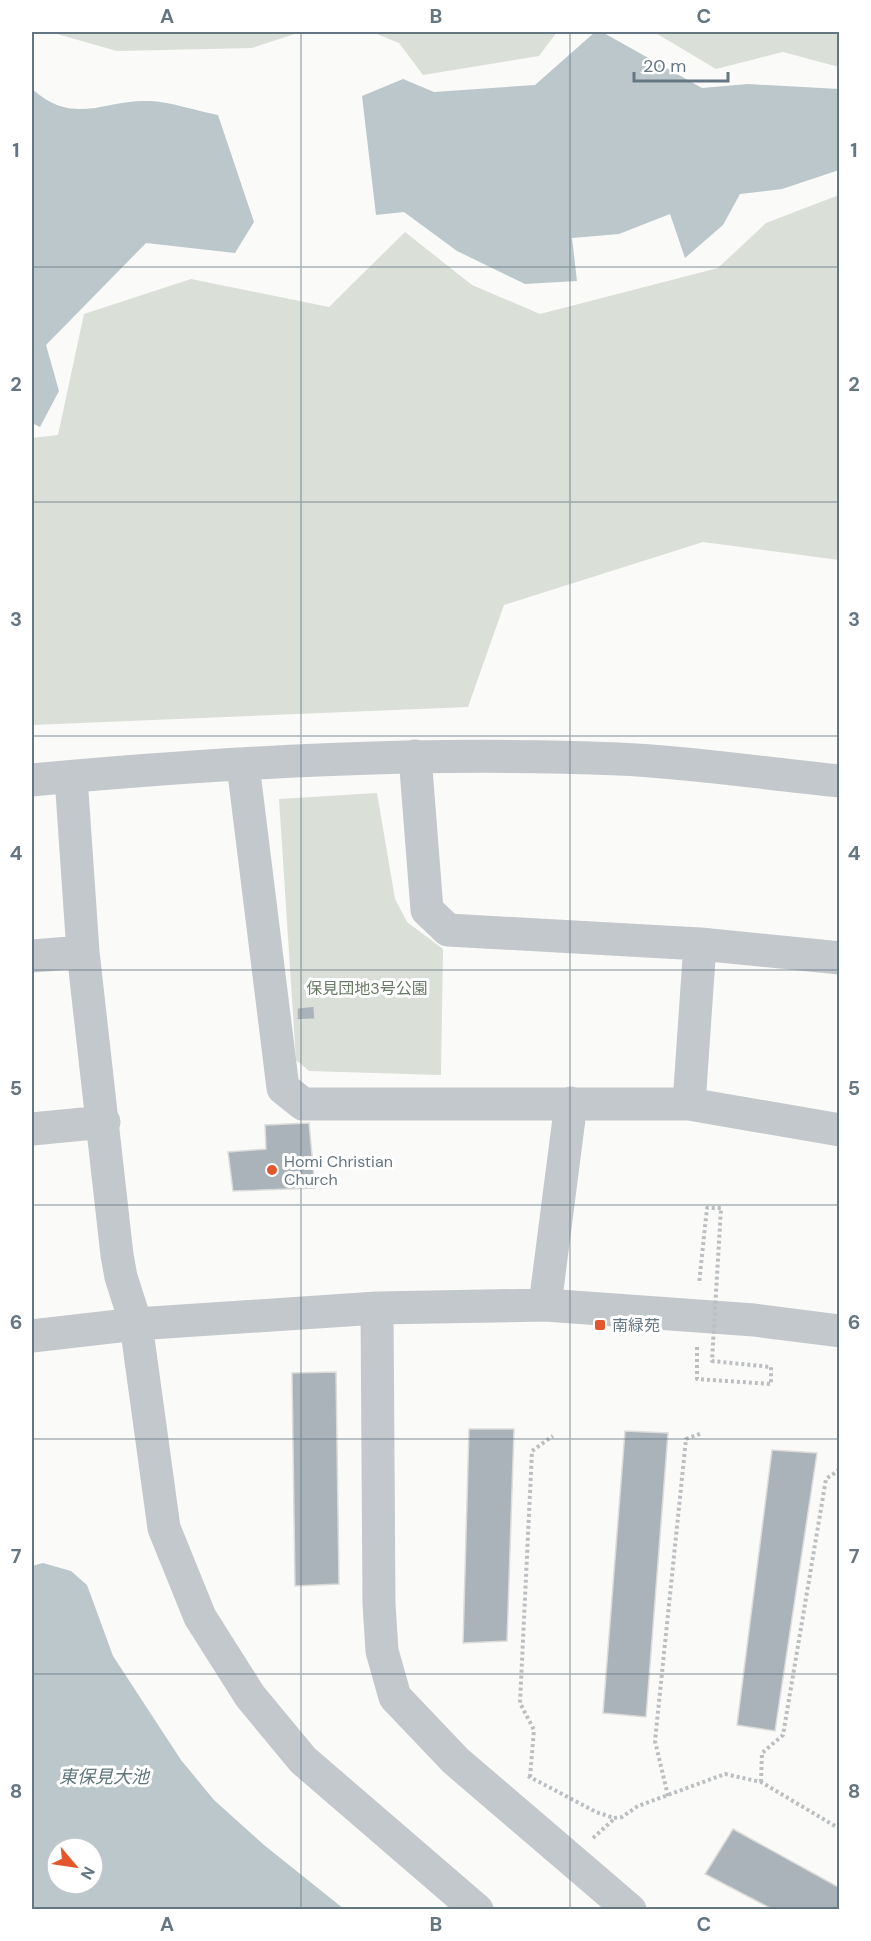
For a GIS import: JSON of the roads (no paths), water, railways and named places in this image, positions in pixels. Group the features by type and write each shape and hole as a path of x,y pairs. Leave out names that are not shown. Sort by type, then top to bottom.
{"street":[{"path":"414,756 427,910 448,930 700,944 840,958"},
{"path":"32,780 414,756 619,759 840,781"},
{"path":"243,765 283,1088 303,1104 689,1104 840,1130"},
{"path":"71,777 83,952 119,1266 136,1324 164,1528 200,1617 250,1696 303,1760 477,1910"},
{"path":"689,1104 700,944"},
{"path":"32,956 83,952"},
{"path":"545,1305 571,1103"},
{"path":"32,1129 104,1122"},
{"path":"32,1336 136,1324 377,1308 545,1305 754,1320 840,1331"},
{"path":"377,1308 379,1604 382,1651 395,1698 456,1761 630,1910"}],"water":[{"path":"595,32 602,32 702,88 748,84 839,89 839,170 782,189 740,194 723,225 685,258 670,214 619,234 572,238 577,281 525,284 457,251 404,212 376,215 362,96 403,79 434,92 535,85"},
{"path":"32,89 62,107 76,109 133,101 150,101 218,115 254,222 235,253 146,243 46,345 59,391 40,427 32,423"},
{"name":"東保見大池","path":"43,1563 71,1571 87,1585 113,1656 181,1760 214,1800 264,1845 344,1909 32,1909 32,1566"}],"place":[{"name":"Homi Christian Church","path":"272,1170"},
{"name":"南緑苑","path":"600,1325"}],"park label":[{"name":"保見団地3号公園","path":"367,988"}]}
